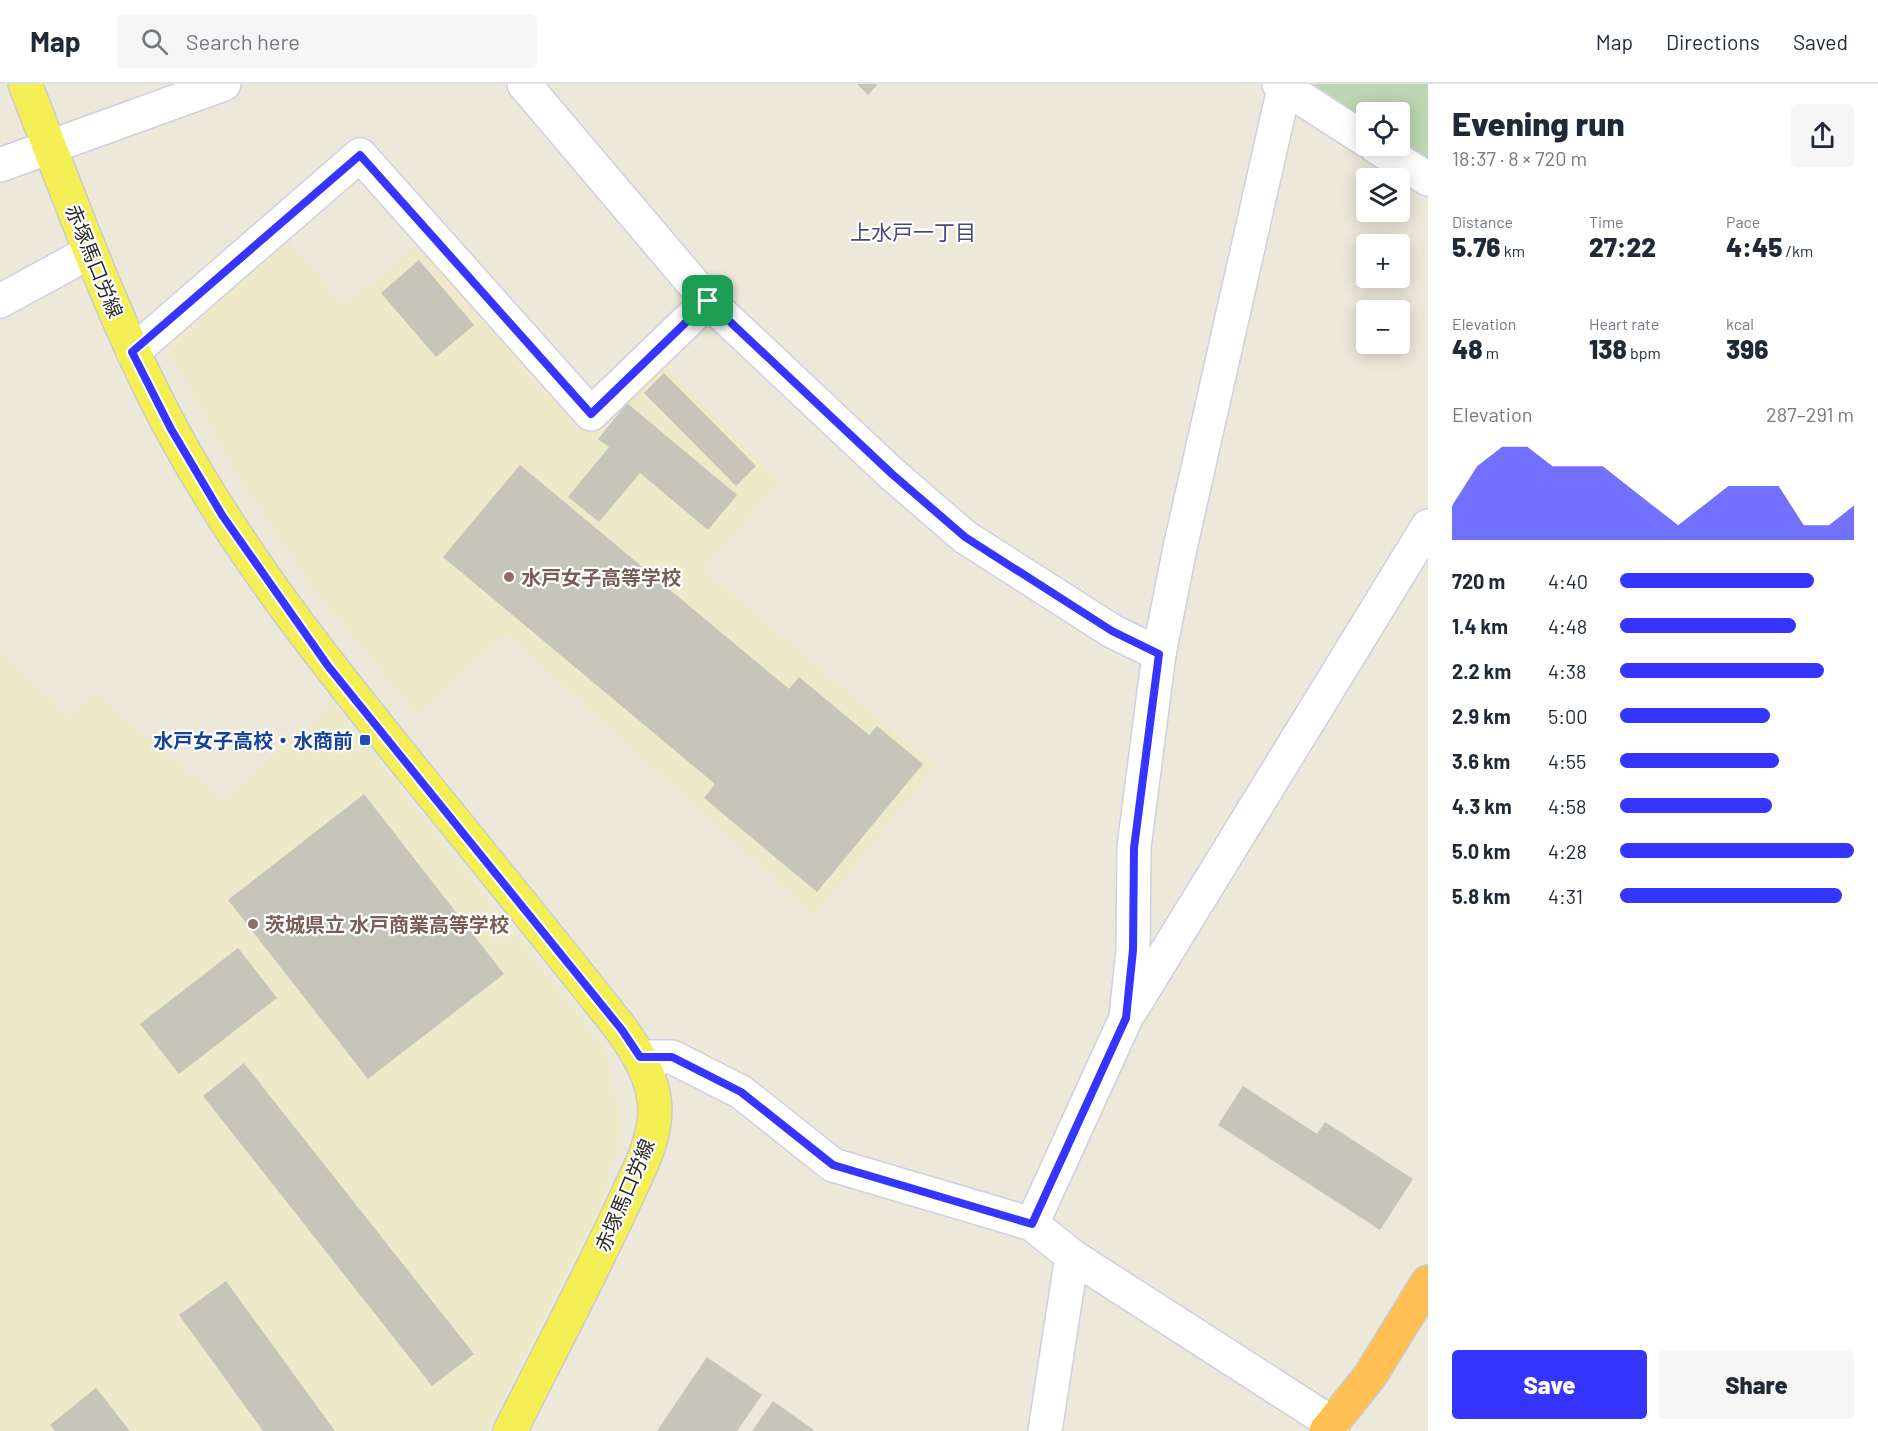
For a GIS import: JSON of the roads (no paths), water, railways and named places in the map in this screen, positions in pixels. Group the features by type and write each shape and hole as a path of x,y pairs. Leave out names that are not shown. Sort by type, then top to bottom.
{"highway":[{"path":"1329,1427 1370,1376 1428,1282"}],"main road":[{"name":"赤塚馬口労線","path":"25,84 90,252 132,352 171,429 222,515 328,666 622,1030 640,1057 650,1080 655,1109 648,1149 604,1246 510,1431"}],"street":[{"path":"0,165 224,84"},
{"path":"524,84 708,301 892,474 965,537 1112,631 1159,654"},
{"path":"1126,1018 1133,950 1134,848 1159,654 1283,85 1356,133"},
{"path":"132,352 360,155 591,414 708,301"},
{"path":"1391,156 1428,179"},
{"path":"0,301 90,252"},
{"path":"1032,1224 1126,1018 1428,526"},
{"path":"640,1057 672,1057 741,1092 833,1165 1032,1224 1072,1256 1329,1427"},
{"path":"1045,1431 1072,1256"}],"place":[{"name":"水戸女子高等学校","path":"509,577"},
{"name":"水戸女子高校・水商前","path":"365,740"},
{"name":"茨城県立 水戸商業高等学校","path":"253,924"}],"district":[{"name":"上水戸一丁目","path":"913,231"}]}
